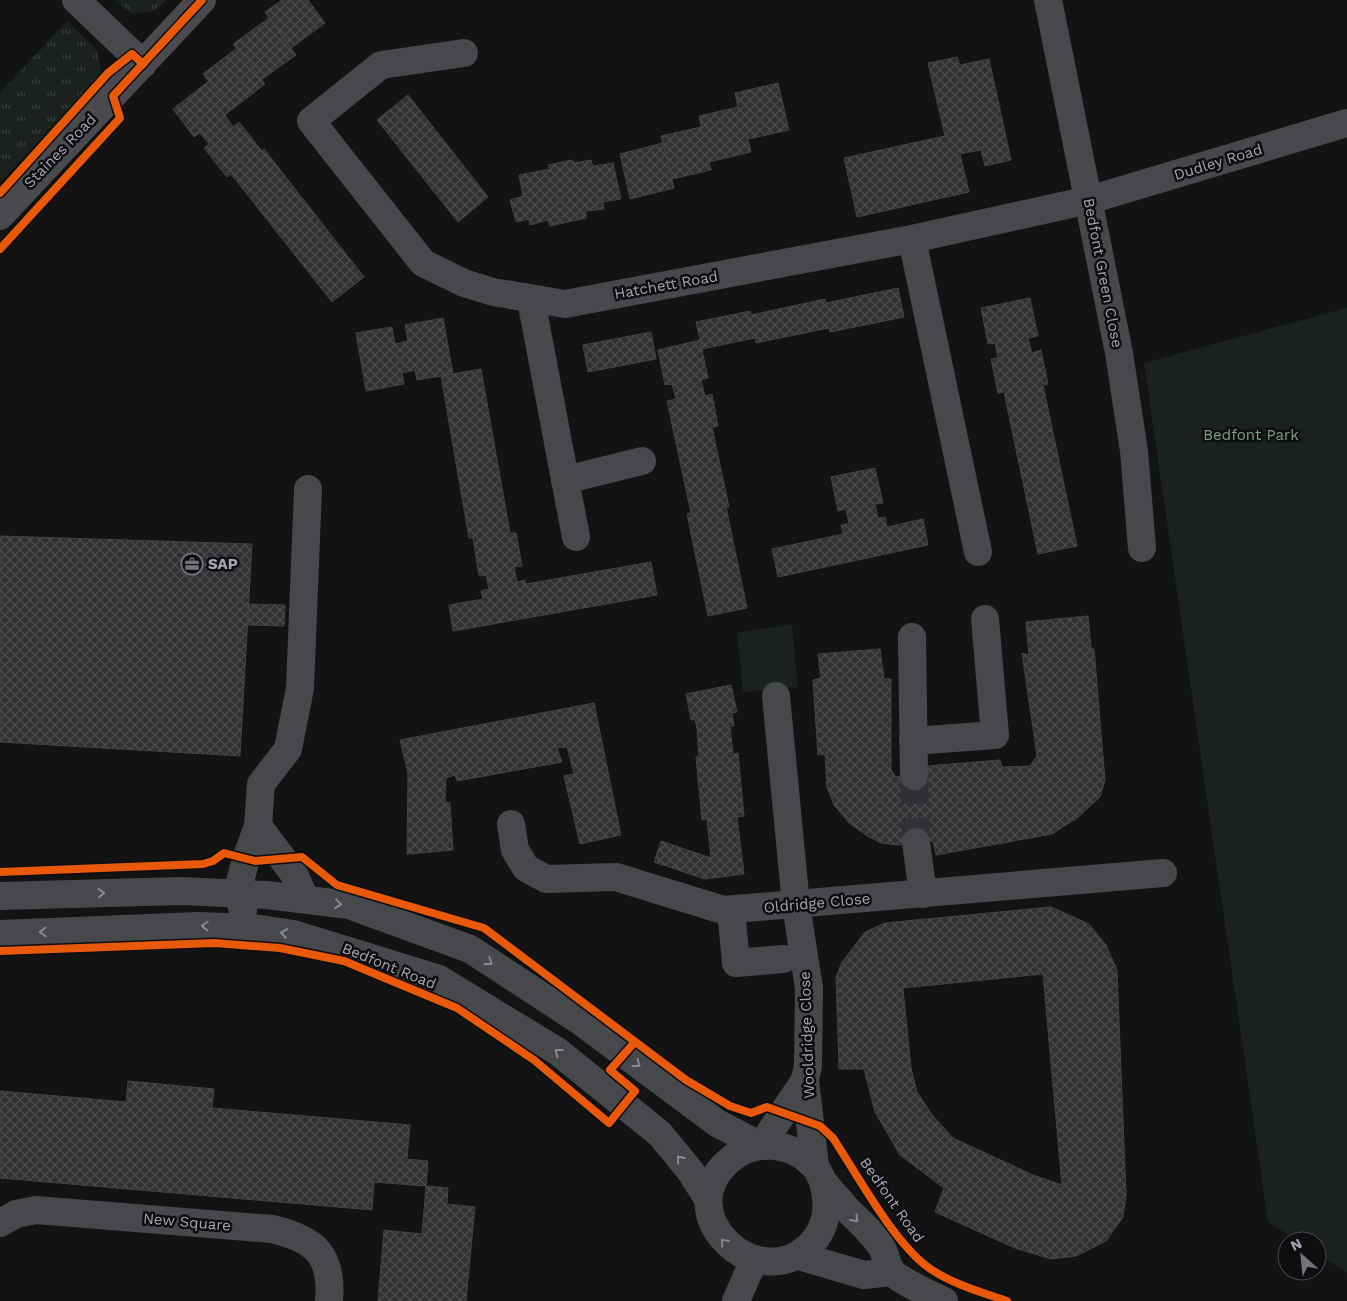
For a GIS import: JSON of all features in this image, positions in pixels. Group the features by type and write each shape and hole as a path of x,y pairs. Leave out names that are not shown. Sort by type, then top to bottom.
{"main road":[{"name":"Staines Road","path":"0,216 202,0"}],"street":[{"path":"76,0 143,64"},
{"name":"Bedfont Green Close","path":"1048,0 1119,354 1134,451 1142,548"},
{"name":"Hatchett Road","path":"464,53 381,65 311,121 423,263 464,283 494,292 531,300 565,304 912,239 1089,200"},
{"name":"Dudley Road","path":"1089,200 1347,123"},
{"path":"912,239 978,552"},
{"path":"531,300 576,537"},
{"path":"565,480 642,461"},
{"path":"254,928 237,894 246,859 258,826 261,784 288,749 300,688 308,489"},
{"path":"913,742 995,735 985,619"},
{"path":"912,636 914,776"},
{"name":"Wooldridge Close","path":"776,696 796,905 809,988 808,1066 805,1080 819,1174"},
{"name":"Oldridge Close","path":"510,824 515,850 526,868 546,879 616,877 722,910 1163,873"},
{"path":"258,826 294,874 305,899"},
{"path":"916,842 923,894"},
{"name":"Bedfont Road","path":"0,896 181,891 305,899 350,905 470,949 580,1021 717,1123 761,1146"},
{"path":"731,910 736,963 783,959"},
{"name":"Bedfont Road","path":"0,934 198,926 254,928 293,934 439,979 557,1051 660,1134 691,1172 708,1199 712,1225 722,1242 736,1255 753,1262 781,1263 800,1256"},
{"path":"761,1146 805,1080"},
{"name":"Bedfont Road","path":"708,1199 718,1172 730,1159 744,1150 761,1146 776,1146 789,1149 802,1155 882,1248 892,1272"},
{"path":"819,1174 828,1200 826,1217 820,1234 800,1256 864,1275 892,1272 944,1301"},
{"name":"New Square","path":"0,1223 16,1214 36,1210 272,1229 294,1234 312,1245 324,1259 331,1279 329,1301"},
{"path":"736,1301 753,1262"}],"green space":[{"path":"115,0 166,0 154,11 132,14"},
{"path":"67,21 97,50 102,76 0,182 0,93"},
{"name":"Bedfont Park","path":"1347,308 1347,1273 1327,1260 1327,1231 1282,1231 1268,1222 1144,363"},
{"path":"792,624 798,687 743,692 737,633"}],"building":[{"path":"282,0 308,0 325,23 291,48 265,12"},
{"path":"269,18 296,55 261,80 233,44"},
{"path":"237,48 265,84 231,110 203,74"},
{"path":"957,57 960,65 989,59 1011,160 985,166 981,150 960,154 969,192 857,217 844,158 945,136 928,63"},
{"path":"209,81 231,110 225,115 233,127 239,122 262,151 264,149 364,277 332,302 231,174 227,177 204,148 209,144 200,133 194,137 173,109"},
{"path":"778,83 789,130 748,139 751,152 709,162 711,170 672,179 661,136 701,127 699,116 738,107 735,93"},
{"path":"408,95 488,197 458,222 377,120"},
{"path":"663,143 674,188 630,199 620,154"},
{"path":"572,160 574,163 591,160 593,166 613,163 621,199 603,202 604,209 586,211 586,218 550,226 548,220 530,225 529,219 516,222 510,200 523,196 519,175 550,169 548,165"},
{"path":"898,288 904,317 830,332 829,328 756,343 755,338 702,349 696,322 750,311 751,315 825,299 826,303"},
{"path":"1030,298 1038,336 1028,338 1032,353 1041,350 1048,384 1043,385 1077,546 1038,554 1004,392 998,393 991,359 998,358 995,343 988,344 981,308"},
{"path":"443,318 453,374 417,380 415,370 402,373 404,384 366,391 356,333 392,327 395,344 408,341 405,325"},
{"path":"651,332 656,359 588,372 583,345"},
{"path":"700,340 708,378 701,380 705,396 712,394 718,426 712,427 729,507 726,507 747,608 708,616 687,514 691,513 667,401 676,399 672,384 665,385 658,350"},
{"path":"481,369 510,533 516,533 522,566 514,567 517,582 525,580 526,584 651,562 657,595 453,631 449,605 483,599 481,591 489,589 486,575 479,576 473,538 469,538 441,376"},
{"path":"875,468 883,503 875,504 878,518 885,517 887,527 923,519 928,545 778,577 772,549 843,534 841,525 849,523 846,509 838,511 831,477"},
{"path":"0,536 252,544 240,756 0,742"},
{"path":"249,604 285,605 284,626 248,625"},
{"path":"1088,616 1091,648 1094,649 1105,780 1100,797 1077,818 1052,834 936,855 933,841 898,845 881,843 849,823 834,805 827,787 825,754 818,755 813,680 821,678 818,654 880,649 884,679 891,679 891,770 896,777 929,774 927,766 1000,760 1002,767 1030,766 1037,756 1022,653 1029,655 1026,622"},
{"path":"731,685 737,712 732,713 734,726 730,726 733,754 738,753 744,816 737,817 744,874 705,879 654,862 661,841 711,858 707,819 702,820 696,757 699,757 697,729 695,719 691,720 686,694"},
{"path":"594,703 621,835 580,844 564,776 574,774 567,747 557,748 562,762 457,781 455,775 446,778 445,802 450,803 453,850 407,854 408,773 400,740"},
{"path":"1051,907 1089,924 1106,945 1117,970 1126,1195 1123,1217 1106,1241 1076,1256 1051,1259 1015,1248 935,1212 944,1188 900,1155 875,1112 864,1069 839,1069 836,977 842,962 865,932 885,923","holes":["1043,974 1062,1185 1033,1175 953,1138 933,1116 917,1092 911,1068 903,988"]},
{"path":"128,1081 214,1089 212,1108 410,1125 407,1159 428,1161 426,1186 374,1182 372,1210 0,1178 0,1091 126,1102"},
{"path":"426,1186 448,1188 447,1204 475,1207 466,1301 378,1301 384,1230 422,1234"}],"tunnel":[{"path":"914,776 916,842"}],"cycle path":[{"path":"0,249 120,118 113,96 202,0"},
{"path":"0,193 108,73 132,54 143,64"},
{"path":"0,872 203,864 213,861 224,853 255,861 302,857 337,885 484,928 686,1080 730,1106 751,1113 767,1107 820,1126 833,1138 877,1208 916,1257 947,1279 1007,1301"},
{"path":"0,951 214,943 280,948 344,961 457,1008 534,1060 609,1123 635,1091 610,1070 634,1043"}],"place":[{"name":"SAP","path":"192,564"}]}
